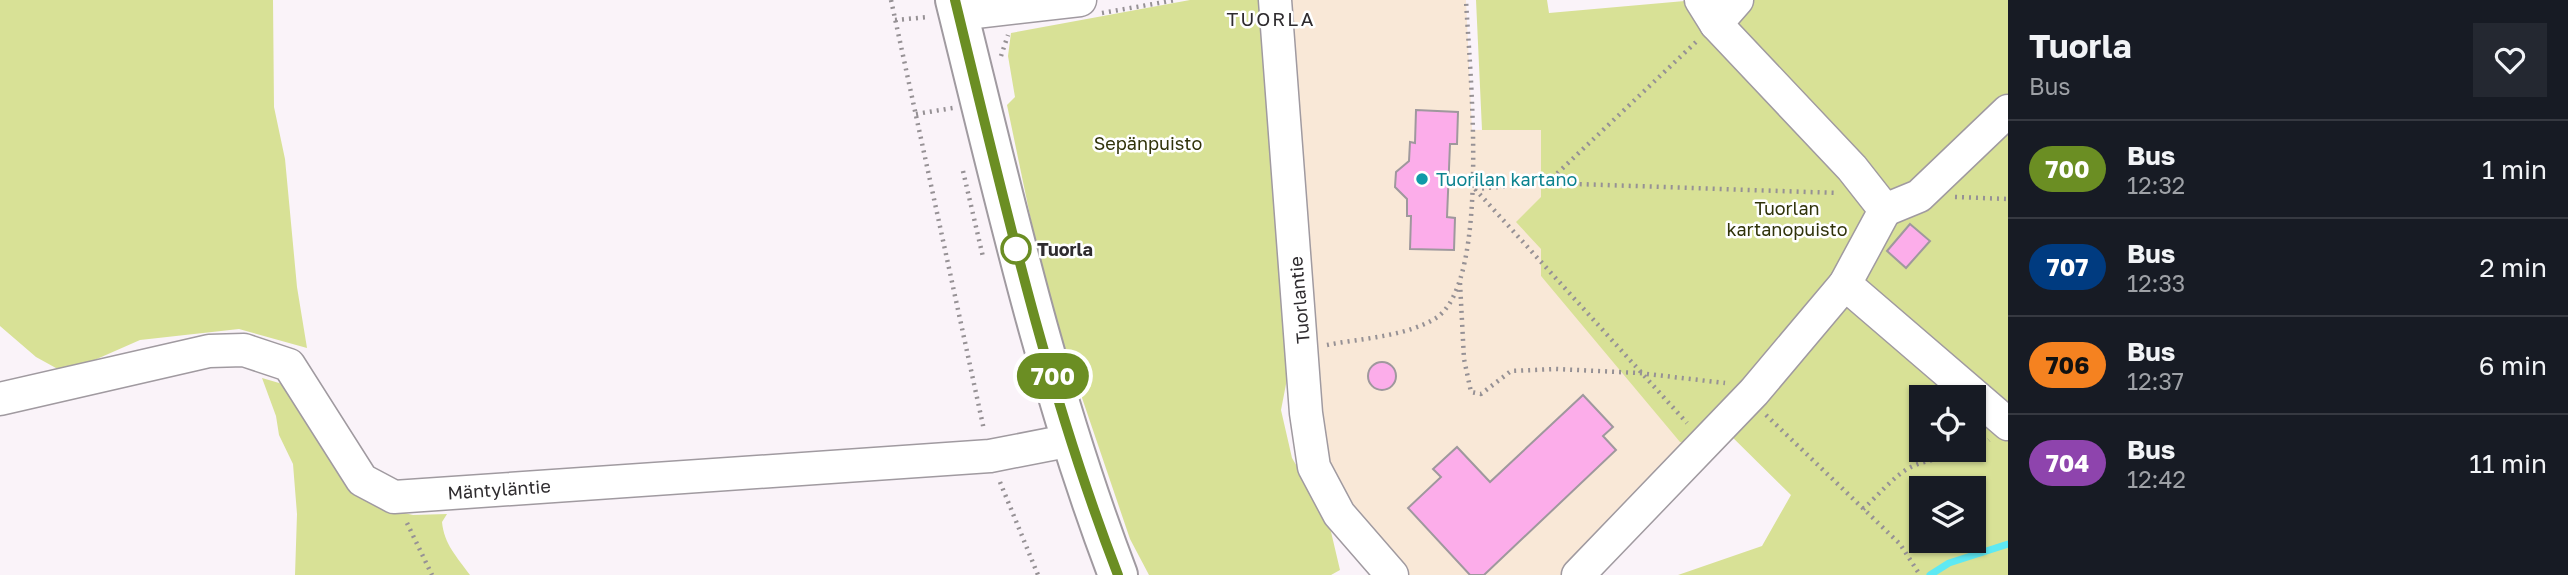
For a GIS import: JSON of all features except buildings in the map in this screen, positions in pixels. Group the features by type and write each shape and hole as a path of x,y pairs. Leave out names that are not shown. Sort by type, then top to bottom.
{"main road":[{"path":"956,7 1024,280 1093,510 1118,575"}],"street":[{"name":"Tuorlantie","path":"1275,0 1304,349 1306,413 1314,467 1339,514 1392,575"},
{"path":"1737,0 1709,12 1852,168 1885,209"},
{"path":"956,7 1088,7"},
{"path":"1578,575 1754,391 1844,284 1885,209 1919,196 2008,111"},
{"path":"1844,284 2008,424"},
{"path":"0,399 209,351 244,350 289,365 362,480 394,497"},
{"name":"Mäntyläntie","path":"394,497 990,456 1072,440"}],"path":[{"path":"891,0 990,456 1038,575"},
{"path":"1088,7 1176,0"},
{"path":"1466,0 1475,189 1460,283 1464,359 1471,392 1481,394 1511,371 1556,369 1639,373 1747,385 1754,391 1762,411 1915,562 1920,575"},
{"path":"1546,183 1709,12"},
{"path":"1001,64 1002,45 1012,28"},
{"path":"916,114 980,103"},
{"path":"1475,189 1546,183 1849,193 1885,209"},
{"path":"1475,189 1704,442"},
{"path":"1919,196 2008,199"},
{"path":"1304,349 1413,329 1438,316 1460,283"},
{"path":"1863,509 1909,468 1980,448 2008,424"},
{"path":"394,497 432,575"}],"shaded area":[{"path":"1284,0 1466,0 1472,130 1541,129 1541,276 1704,442 1578,575 1406,575 1348,509 1326,462 1313,394"}],"green space":[{"path":"0,0 273,0 274,107 285,159 297,287 307,348 239,329 140,340 65,373 36,357 0,326"},
{"name":"Sepänpuisto","path":"1190,0 1268,0 1293,348 1281,410 1292,458 1328,519 1340,570 1331,575 1149,575 1130,539 1046,292 1007,105 1015,97 1008,56 1011,33"},
{"name":"Tuorlan kartanopuisto","path":"1476,0 1547,0 1549,13 1696,0 2008,0 2008,575 1678,575 1762,546 1791,495 1720,425 1704,442 1680,442 1541,276 1541,249 1516,222 1541,197 1541,130 1482,130"},
{"path":"262,378 286,385 379,507 413,515 447,514 442,522 445,537 470,575 295,575 297,514 293,464 279,435 276,416"}],"waterway":[{"path":"1930,575 1949,563 2008,544"}],"bus line":[{"name":"700","path":"955,0 1024,280 1093,510 1118,575"}],"place":[{"name":"Tuorilan kartano","path":"1422,179"},
{"name":"Tuorla","path":"1016,249"}],"district":[{"name":"TUORLA","path":"1271,18"}]}
